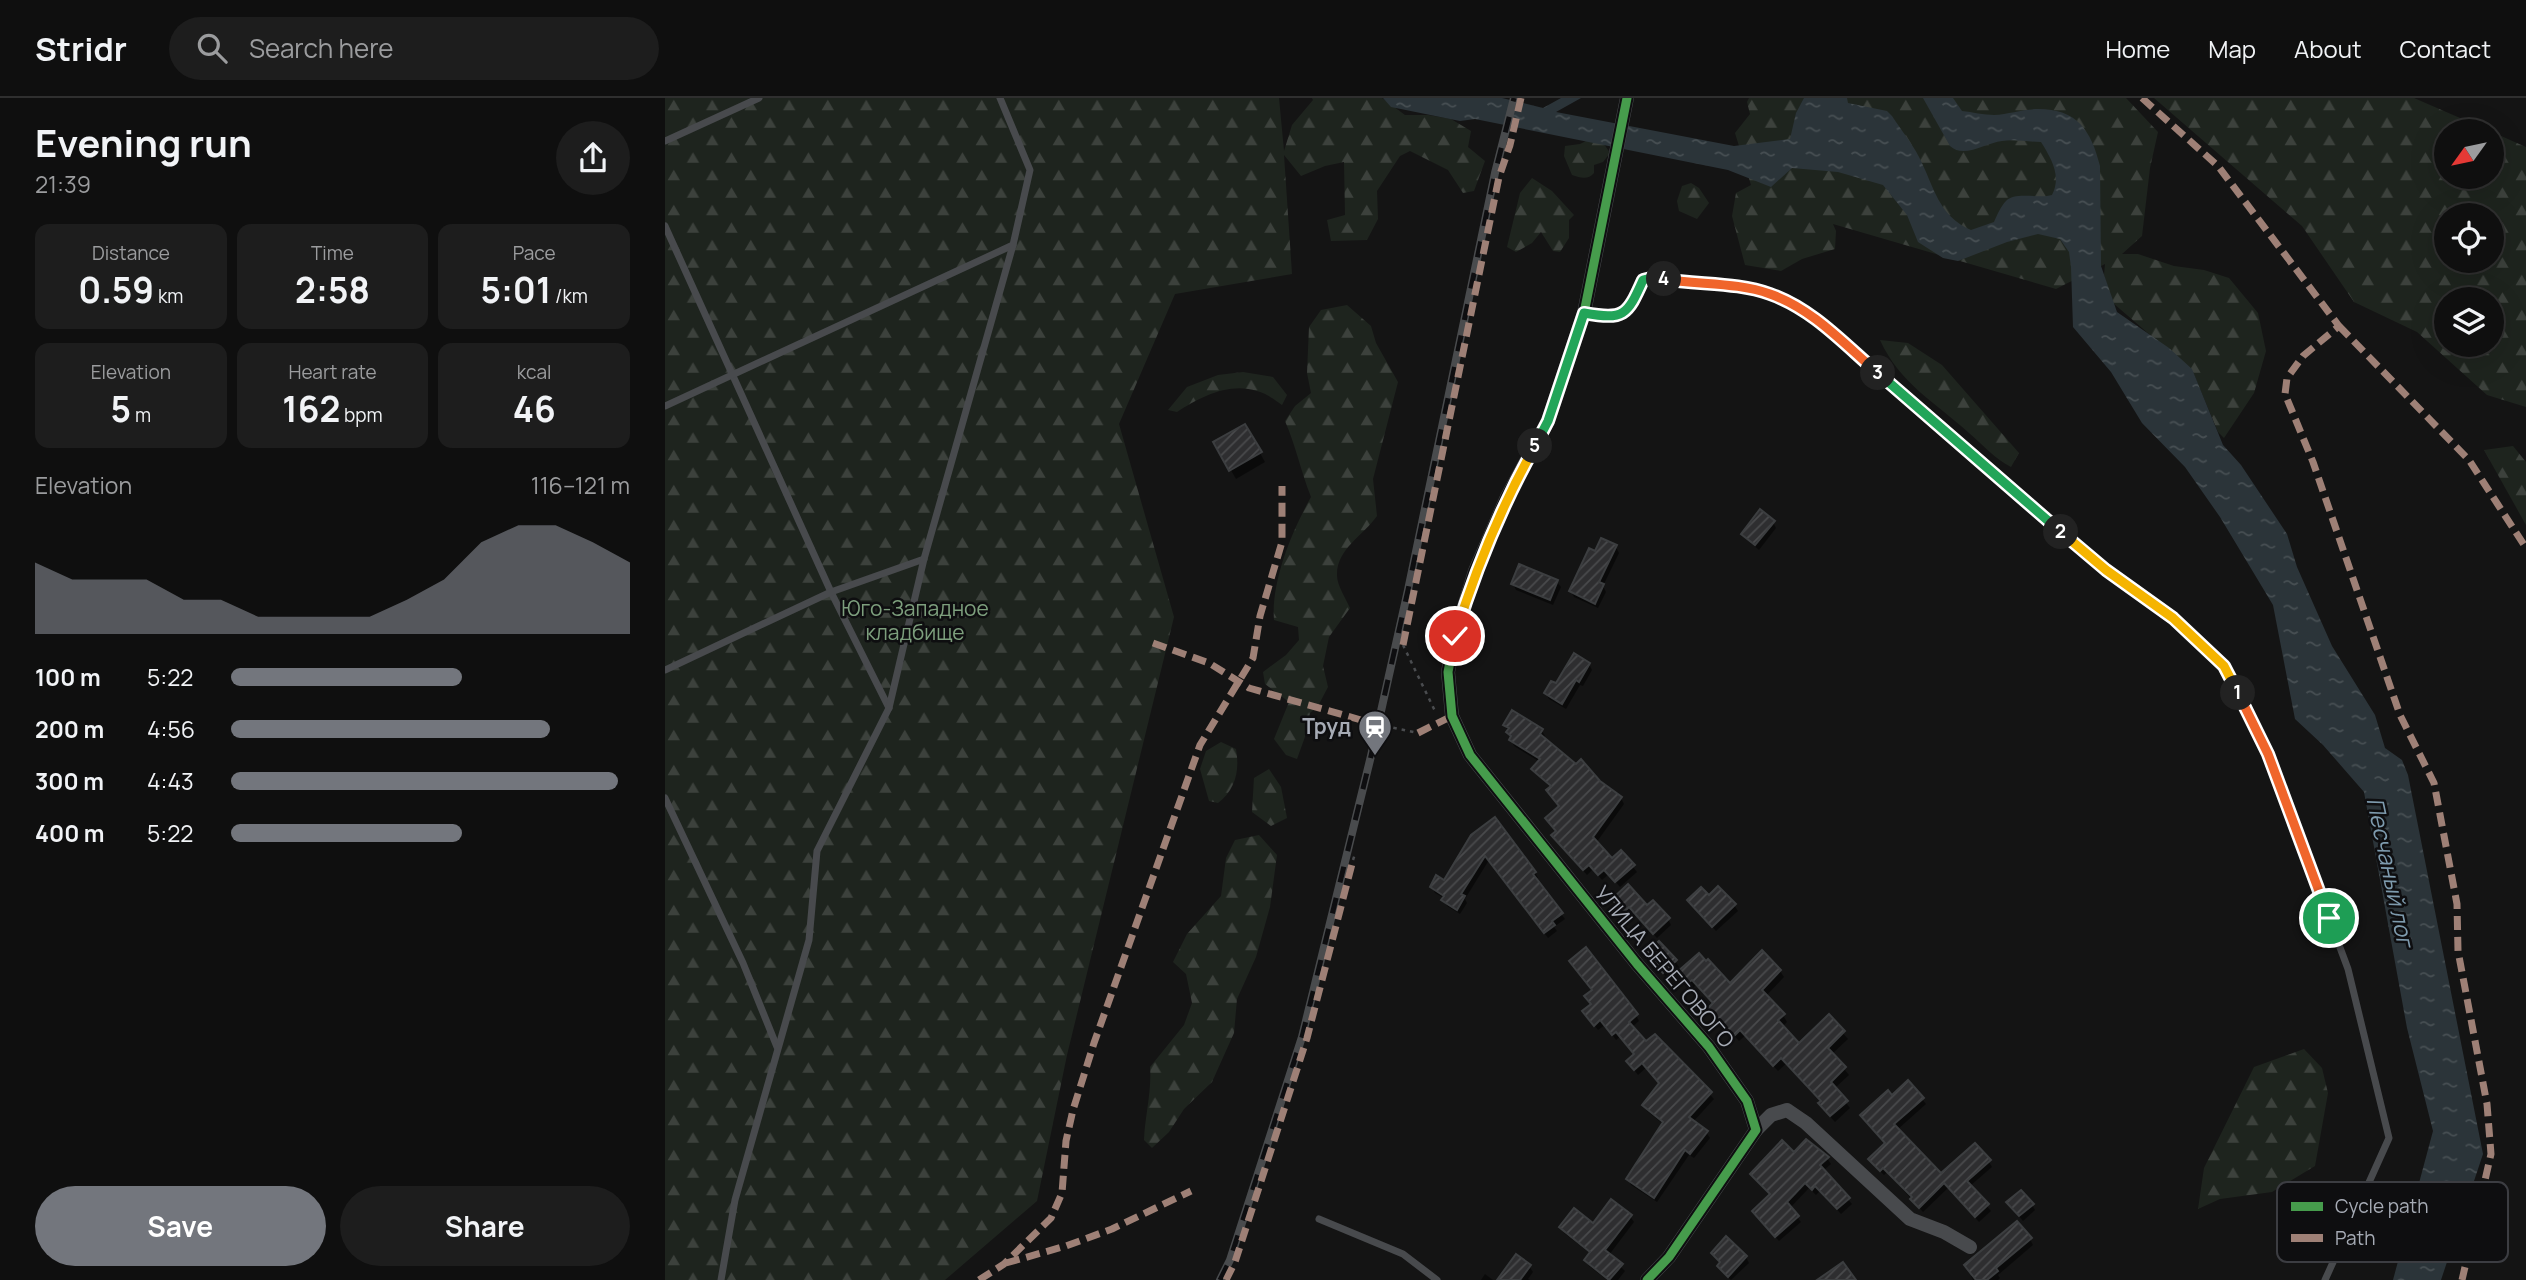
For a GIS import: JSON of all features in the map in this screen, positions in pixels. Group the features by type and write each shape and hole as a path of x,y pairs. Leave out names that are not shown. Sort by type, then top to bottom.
{"street":[{"name":"УЛИЦА БЕРЕГОВОГО","path":"1627,98 1584,313 1548,421 1507,497 1475,571 1455,636 1448,672 1452,716 1470,755 1637,964 1709,1047 1747,1101 1756,1130"},
{"path":"1647,1280 1669,1257 1756,1130 1771,1115 1787,1110 1806,1123 1909,1219 1944,1232 1970,1247"}],"lane":[{"path":"665,141 759,98"},
{"path":"721,1280 735,1200 809,940 817,851 889,708 925,559 1013,245 1030,170 1000,98"},
{"path":"665,226 831,592 889,708"},
{"path":"665,406 1013,245"},
{"path":"1584,313 1608,317 1622,314 1634,301 1643,280 1655,277 1769,293 1808,312 2106,570 2173,618 2224,666 2268,754 2348,969 2389,1138 2369,1182"},
{"path":"665,670 831,592 925,559"},
{"path":"665,798 743,962 777,1048"},
{"path":"1319,1219 1403,1254 1437,1280"},
{"path":"2325,1280 2333,1262"}],"path":[{"path":"1401,652 1403,645 1435,711"},
{"path":"1384,726 1418,733"},
{"path":"1353,860 1355,854"}],"green space":[{"name":"Юго-Западное кладбище","path":"665,98 1279,98 1284,151 1292,125 1312,98 1382,98 1405,115 1451,119 1471,131 1468,147 1485,161 1474,191 1463,193 1448,170 1410,151 1400,156 1377,191 1378,219 1367,240 1331,241 1327,220 1345,215 1344,162 1301,176 1284,155 1292,274 1175,294 1119,424 1174,617 1067,1055 1037,1201 945,1280 665,1280"},
{"path":"1749,98 2126,98 2158,132 2150,168 2142,236 2122,254 2138,254 2174,266 2204,270 2229,278 2258,313 2266,351 2254,393 2224,438 2218,432 2193,372 2113,303 2104,275 2105,264 2056,289 1833,224 1836,231 1835,249 1802,259 1781,271 1745,265 1732,216 1736,193 1751,185 1735,133 1750,114 1747,102"},
{"path":"2154,98 2414,98 2462,119 2434,119 2434,189 2504,189 2504,137 2526,147 2526,407 2487,395 2445,357 2504,357 2504,287 2434,287 2434,347 2417,332 2354,302 2302,226"},
{"path":"1590,139 1602,141 1610,153 1603,162 1594,165 1594,173 1589,177 1572,175 1564,156 1565,146 1580,144"},
{"path":"1532,178 1552,191 1574,215 1569,220 1569,238 1560,252 1553,251 1541,232 1532,243 1516,252 1507,247 1520,193"},
{"path":"1691,183 1699,188 1709,203 1697,219 1679,211 1677,201 1682,186"},
{"path":"1347,305 1371,326 1376,343 1398,382 1373,479 1377,516 1351,543 1338,566 1338,584 1350,608 1329,637 1323,666 1328,687 1318,706 1310,713 1297,759 1286,755 1274,739 1289,702 1265,684 1263,672 1286,655 1299,640 1298,627 1274,620 1279,573 1311,497 1285,421 1295,406 1311,393 1307,373 1309,327 1321,310"},
{"path":"1880,340 1908,343 1942,365 2019,453 2011,467 1994,456 1908,381"},
{"path":"1243,372 1273,377 1287,395 1282,405 1260,392 1236,388 1205,396 1177,412 1168,410 1187,387 1218,375"},
{"path":"2513,446 2526,462 2526,525 2484,450"},
{"path":"1221,742 1236,749 1237,765 1229,792 1218,803 1209,801 1200,769 1206,751"},
{"path":"1269,769 1281,787 1287,818 1271,826 1252,812 1254,778"},
{"path":"1259,835 1277,855 1270,907 1256,957 1237,999 1234,1033 1212,1082 1184,1109 1169,1132 1152,1148 1144,1140 1150,1067 1184,1025 1192,1003 1186,974 1173,962 1187,934 1221,896 1226,858 1235,840"},
{"path":"2304,1049 2322,1068 2328,1093 2315,1166 2289,1182 2277,1182 2277,1189 2272,1192 2220,1199 2198,1209 2204,1168 2254,1067"}],"water":[{"name":"Песчаный лог","path":"1383,98 1502,98 1543,108 1561,98 1581,98 1556,112 1734,146 1790,139 1796,113 1804,98 1847,98 1848,103 1887,111 1892,116 1916,152 1944,208 1951,217 1971,230 1994,222 2002,205 2010,198 2052,195 2056,181 2054,167 2041,142 2007,140 1968,151 1956,150 1950,146 1923,98 1953,98 1962,111 1986,115 2033,109 2051,110 2063,113 2080,124 2092,142 2100,166 2101,266 2117,312 2169,348 2192,369 2223,445 2241,465 2287,534 2297,567 2332,646 2375,715 2385,748 2402,760 2408,775 2483,1154 2474,1182 2419,1182 2433,1131 2407,1028 2364,792 2323,745 2295,719 2273,605 2220,517 2185,467 2142,423 2111,372 2073,327 2069,252 2060,239 2038,234 2007,242 1958,261 1943,258 1918,242 1907,215 1883,185 1838,172 1792,168 1771,187 1728,170 1475,119 1460,121 1391,107"},
{"path":"2398,1262 2447,1262 2441,1280 2393,1280"}],"building":[{"path":"1245,424 1262,452 1229,471 1213,442"},
{"path":"1760,509 1775,521 1755,545 1741,534"},
{"path":"1601,538 1617,545 1599,582 1604,584 1595,604 1569,591 1589,548 1595,551"},
{"path":"1519,564 1558,580 1550,600 1511,584"},
{"path":"1574,653 1590,663 1562,704 1544,693 1551,681 1556,683"},
{"path":"1512,710 1543,729 1540,734 1576,764 1581,759 1600,781 1622,797 1593,837 1612,858 1621,850 1635,865 1615,882 1604,870 1598,875 1589,865 1583,870 1551,835 1556,831 1545,818 1559,806 1546,790 1551,786 1531,769 1540,759 1509,740 1511,736 1506,732 1509,728 1503,725"},
{"path":"1495,817 1563,913 1552,921 1555,925 1544,933 1485,856 1461,894 1465,896 1457,910 1441,900 1444,896 1430,887 1436,875 1444,880 1471,835"},
{"path":"1628,884 1647,905 1653,900 1670,918 1653,934 1629,907 1623,913 1612,899"},
{"path":"1718,886 1736,904 1712,927 1687,900 1701,887 1709,895"},
{"path":"1659,941 1677,960 1663,973 1645,953"},
{"path":"1586,947 1638,1014 1629,1022 1646,1041 1655,1034 1712,1092 1689,1117 1708,1131 1690,1154 1685,1150 1654,1198 1626,1179 1663,1122 1642,1105 1659,1083 1642,1063 1634,1070 1626,1061 1634,1054 1616,1032 1612,1035 1600,1020 1594,1026 1582,1011 1591,1004 1584,996 1592,990 1569,961"},
{"path":"1762,950 1781,970 1762,990 1785,1014 1778,1020 1799,1043 1829,1014 1845,1031 1828,1048 1846,1067 1831,1082 1848,1101 1830,1116 1818,1103 1821,1101 1781,1058 1773,1066 1740,1030 1734,1036 1708,1008 1713,1003 1692,980 1688,983 1677,972 1699,953 1730,983"},
{"path":"1908,1080 1924,1098 1894,1124 1941,1173 1975,1143 1991,1160 1967,1181 1989,1204 1975,1217 1944,1183 1919,1208 1910,1199 1912,1197 1883,1168 1880,1171 1868,1159 1885,1143 1860,1115 1888,1090 1892,1095"},
{"path":"1806,1139 1829,1157 1820,1165 1850,1198 1837,1209 1815,1186 1812,1190 1805,1183 1787,1202 1799,1216 1775,1237 1752,1211 1770,1194 1750,1174 1782,1140 1794,1152"},
{"path":"2021,1190 2034,1204 2019,1216 2006,1202"},
{"path":"1611,1199 1632,1215 1605,1250 1623,1264 1609,1280 1584,1260 1590,1252 1559,1227 1574,1208 1593,1223"},
{"path":"2017,1221 2032,1238 1996,1268 1998,1271 1987,1280 1976,1280 1964,1265"},
{"path":"1726,1236 1747,1256 1728,1277 1717,1266 1720,1262 1711,1253"},
{"path":"1516,1254 1531,1265 1520,1280 1497,1280"},
{"path":"1843,1262 1856,1280 1817,1280"}],"railway":[{"path":"1220,1280 1230,1260 1302,1037 1371,756 1495,173 1514,98"}],"marked path":[{"path":"1403,645 1499,177 1521,98"},
{"path":"2142,98 2218,166 2339,326 2303,356 2287,378 2285,394 2313,462 2400,715 2434,783 2457,904 2458,951 2487,1104 2491,1154 2485,1182"},
{"path":"2339,326 2469,460 2526,548"},
{"path":"979,1280 1004,1264 1051,1218 1062,1193 1066,1141 1073,1110 1094,1043 1200,745 1253,658 1260,616 1282,542 1282,486"},
{"path":"1153,643 1209,663 1249,688 1361,720"},
{"path":"1418,733 1452,716"},
{"path":"1226,1280 1235,1262 1307,1038 1353,860"},
{"path":"1006,1263 1066,1246 1112,1229 1191,1191"},
{"path":"2462,1280 2466,1262"}],"cycle path":[{"path":"1627,98 1584,313 1548,421 1507,497 1475,571 1455,636 1448,672 1452,716 1470,755 1637,964 1709,1047 1747,1101 1756,1130 1669,1257 1647,1280"}],"place":[{"name":"Труд","path":"1375,757"}],"route":[{"path":"1455,636 1475,571 1507,497 1548,421 1584,313 1608,317 1622,314 1634,301 1643,280 1655,277 1769,293 1808,312 1972,457 2106,570 2173,618 2224,666 2268,754 2329,918"}]}
